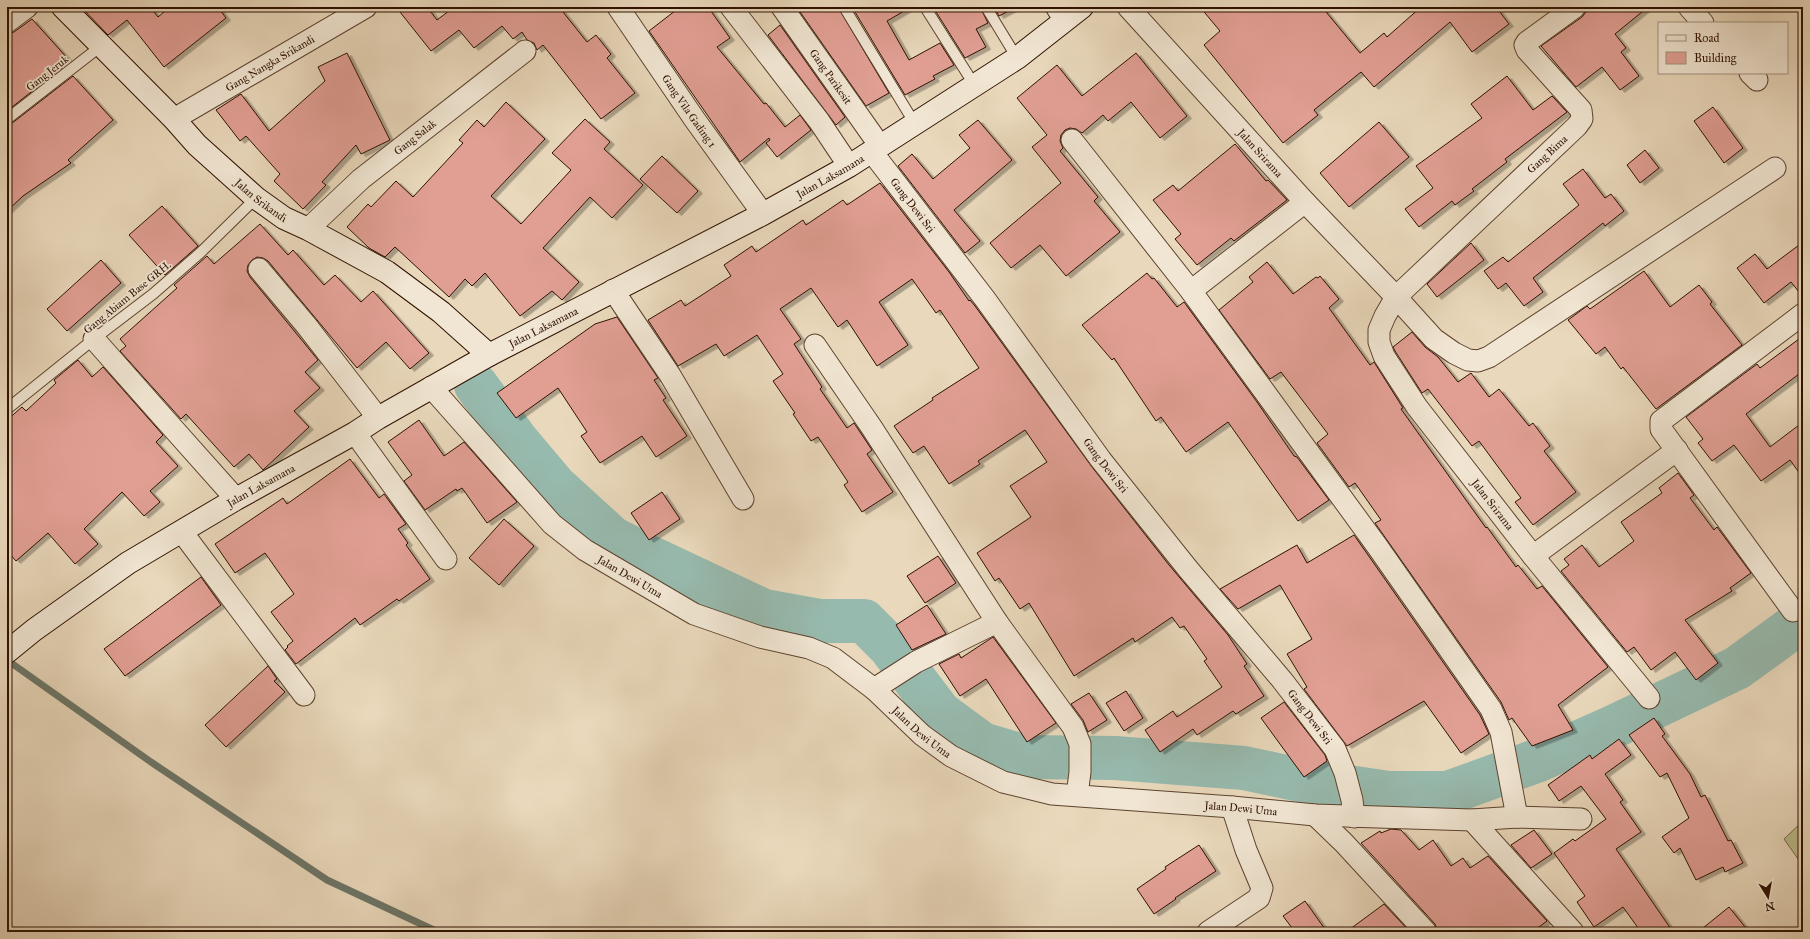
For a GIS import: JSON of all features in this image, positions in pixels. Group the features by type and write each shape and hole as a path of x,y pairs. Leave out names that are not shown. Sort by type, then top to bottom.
{"main road":[{"name":"Jalan Laksamana","path":"7,652 34,630 128,563 236,499 355,433 430,387 613,290 763,214 849,166 1017,58 1056,16 1082,7"},
{"name":"Jalan Srikandi","path":"66,8 101,46 174,119 197,145 256,198 284,218 308,229 387,272 441,312 489,355"}],"street":[{"path":"7,22 27,7"},
{"name":"Gang Nangka Srikandi","path":"174,119 366,7"},
{"name":"Gang Vila Gading 1","path":"618,7 695,120 763,214"},
{"path":"731,7 819,121 849,166"},
{"name":"Gang Parikesit","path":"782,7 876,149"},
{"name":"Jalan Srirama","path":"1128,7 1305,202 1434,339 1454,353 1468,360 1478,360 1489,357 1775,168"},
{"name":"Gang Bima","path":"1396,297 1578,126 1582,119 1581,110 1527,50 1525,45 1575,7"},
{"path":"1689,7 1702,22"},
{"name":"Gang Salak","path":"308,229 361,179 525,51"},
{"path":"1072,140 1191,291 1377,546 1491,709 1502,732 1517,817"},
{"name":"Gang Dewi Sri","path":"876,149 1101,460 1193,574 1282,680 1334,749 1345,772 1353,808"},
{"path":"1191,291 1305,202"},
{"path":"259,269 306,325 378,418"},
{"path":"613,290 670,375 743,499"},
{"name":"Jalan Srirama","path":"1396,297 1379,330 1379,342 1384,356 1417,407 1533,556 1649,698"},
{"path":"1793,611 1661,429 1661,422 1800,324"},
{"path":"94,338 236,499"},
{"path":"815,345 872,428 997,622 1073,727 1080,744 1080,772 1077,796"},
{"name":"Jalan Dewi Uma","path":"430,387 552,524 584,550 694,614 760,637 809,648 833,658 874,689 922,735 951,756 1003,782 1033,791 1052,794 1232,807 1315,815 1353,808 1472,820 1517,817 1581,819"},
{"path":"355,433 446,559"},
{"path":"1533,556 1677,450"},
{"path":"182,532 304,695"},
{"path":"874,689 916,662 997,622"},
{"path":"1208,932 1259,898 1262,888 1246,850 1232,807"},
{"path":"1315,815 1344,843 1426,932"},
{"path":"1472,820 1573,932"}],"lane":[{"path":"844,7 915,124"},
{"path":"925,7 975,86"},
{"path":"986,7 1017,58"},
{"name":"Gang Jeruk","path":"7,119 101,46"},
{"name":"Gang Abiam Base GRH.","path":"7,410 94,338 153,294 200,252 256,198"}],"green space":[{"path":"1803,821 1803,866 1784,839"}],"building":[{"path":"81,7 150,7 158,17 170,7 218,7 226,18 164,67 127,20 108,35"},
{"path":"396,7 427,7 437,20 454,7 559,7 587,42 596,35 611,54 607,58 635,93 601,119 543,45 537,50 534,43 527,40 522,32 513,39 502,26 474,48 459,30 431,51"},
{"path":"680,7 708,7 730,38 717,47 764,104 766,103 785,127 800,115 811,130 777,157 766,143 770,140 769,138 740,162 649,31"},
{"path":"801,7 838,7 889,93 866,106 798,9"},
{"path":"852,7 911,7 887,21 909,60 940,43 954,65 933,76 935,79 905,95"},
{"path":"933,7 980,7 988,23 976,29 986,47 965,58"},
{"path":"994,7 1016,7 999,16"},
{"path":"1200,7 1322,7 1360,53 1384,33 1387,37 1421,7 1496,7 1509,24 1472,52 1450,22 1374,87 1361,72 1314,110 1318,115 1283,143 1204,45 1220,31"},
{"path":"1587,7 1648,7 1615,34 1626,48 1621,52 1639,76 1620,90 1602,67 1576,87 1541,46 1582,17 1586,12"},
{"path":"32,19 69,60 63,65 64,66 7,111 7,34 14,32"},
{"path":"780,25 845,117 836,125 768,35"},
{"path":"347,53 390,140 361,154 356,145 322,182 326,185 303,209 274,181 280,174 246,136 240,141 216,110 241,94 269,131 325,81 318,67"},
{"path":"1136,53 1187,116 1160,138 1131,102 1108,121 1103,115 1082,133 1076,129 1070,128 1065,130 1061,135 1060,141 1063,148 1060,151 1098,197 1094,201 1120,232 1066,276 1040,245 1011,268 990,243 1061,183 1032,147 1047,135 1017,98 1057,65 1082,96"},
{"path":"73,76 113,120 68,160 71,163 23,196 7,211 7,125 11,124"},
{"path":"1507,76 1533,110 1552,96 1567,112 1505,159 1507,162 1472,189 1474,191 1455,205 1452,201 1419,227 1405,209 1433,188 1416,166 1482,118 1471,104"},
{"path":"506,102 545,139 491,196 521,224 571,170 552,153 585,119 610,142 604,149 643,185 612,218 590,197 543,248 579,282 562,300 552,291 520,316 485,273 472,286 465,279 449,297 395,247 385,257 369,248 347,227 368,204 371,207 396,181 413,197 463,143 459,140 477,120 484,127"},
{"path":"1713,107 1743,148 1724,163 1694,121"},
{"path":"978,120 1012,160 954,210 980,241 965,253 898,166 912,154 933,179 970,148 959,135"},
{"path":"1379,122 1409,157 1349,207 1320,173"},
{"path":"1235,144 1266,181 1268,180 1287,200 1234,241 1231,238 1197,265 1175,239 1181,234 1153,200 1173,185 1178,191"},
{"path":"1645,150 1659,168 1640,183 1627,165"},
{"path":"662,156 698,191 677,213 640,179"},
{"path":"1583,169 1605,198 1611,194 1624,211 1605,226 1603,223 1533,278 1543,292 1524,306 1506,283 1498,289 1484,271 1503,257 1508,262 1579,205 1563,184"},
{"path":"880,183 949,272 969,301 970,300 975,306 1092,467 1169,565 1228,635 1247,664 1244,666 1264,696 1236,714 1233,711 1197,735 1193,729 1160,752 1145,730 1173,711 1177,717 1222,687 1204,661 1207,659 1184,626 1180,628 1172,617 1135,642 1133,638 1074,676 1029,603 1020,609 999,578 995,581 977,553 1031,517 1010,486 1047,462 1025,430 978,461 980,464 949,484 924,446 913,453 894,426 933,400 932,398 979,368 940,310 936,313 912,279 879,302 908,345 877,366 847,320 838,327 811,288 780,309 801,339 794,344 822,387 820,389 847,428 854,423 872,450 867,454 893,492 862,512 844,485 848,482 818,437 811,441 793,414 795,413 773,381 783,374 757,335 724,356 716,344 678,366 648,320 681,300 685,306 731,276 724,265 752,246 756,252 803,220 806,225 843,200 847,205"},
{"path":"162,206 198,246 165,275 129,235"},
{"path":"260,224 288,255 293,250 324,285 335,275 361,302 373,291 429,353 410,369 386,342 357,368 268,261 257,257 252,260 248,265 247,271 250,277 318,360 305,372 320,388 294,411 309,427 263,470 249,454 234,467 186,414 181,419 120,351 126,346 120,339 177,288 174,285 207,256 214,264"},
{"path":"1803,242 1803,297 1791,282 1764,303 1737,268 1755,254 1767,269"},
{"path":"1471,243 1484,260 1437,297 1427,284"},
{"path":"101,260 121,283 67,331 47,309"},
{"path":"1267,262 1293,294 1316,277 1318,278 1320,276 1339,299 1329,308 1370,365 1374,362 1403,408 1401,409 1486,528 1487,527 1516,567 1518,565 1537,589 1542,586 1608,667 1558,705 1573,730 1532,746 1512,718 1509,720 1501,702 1375,523 1381,520 1355,483 1349,487 1317,443 1328,434 1281,372 1270,379 1219,310 1253,282 1249,277"},
{"path":"1644,271 1670,307 1699,285 1712,302 1710,304 1742,345 1656,409 1623,367 1621,369 1605,347 1596,354 1568,320 1587,306 1590,309"},
{"path":"1147,273 1152,279 1154,278 1177,307 1184,302 1257,402 1294,456 1297,457 1329,500 1298,521 1228,422 1186,452 1161,417 1156,421 1114,358 1112,360 1082,325"},
{"path":"617,317 658,378 654,380 666,398 663,400 687,436 656,457 642,436 600,463 581,436 587,432 558,388 516,418 497,393 595,324"},
{"path":"1412,332 1425,347 1438,357 1458,382 1471,373 1489,397 1499,389 1529,426 1533,423 1550,446 1544,451 1576,492 1533,525 1515,502 1521,498 1479,441 1472,446 1428,389 1422,393 1395,351 1393,347"},
{"path":"1803,336 1803,371 1746,414 1770,447 1803,422 1803,478 1790,460 1761,481 1734,445 1712,461 1698,443 1703,439 1686,417 1757,364 1760,368"},
{"path":"78,360 92,377 103,367 163,435 156,442 178,466 150,491 160,502 144,516 122,492 84,529 98,544 75,564 48,533 16,561 7,551 7,420 22,407 26,411 56,383 54,380"},
{"path":"419,420 444,456 464,442 517,502 487,523 462,488 457,491 456,489 425,510 404,481 412,475 388,442"},
{"path":"350,459 379,498 384,494 406,524 398,529 408,543 406,545 430,579 399,601 397,599 360,625 355,618 296,664 285,650 293,641 271,612 294,594 265,553 235,573 215,544 283,498 287,504"},
{"path":"1678,473 1694,495 1690,498 1714,530 1717,527 1751,573 1730,588 1732,591 1685,620 1718,663 1696,680 1675,652 1651,670 1634,647 1627,652 1561,571 1569,565 1564,559 1582,545 1599,567 1634,541 1621,522 1662,493 1659,488"},
{"path":"662,492 680,519 649,540 631,513"},
{"path":"504,519 534,546 499,585 469,558"},
{"path":"1354,535 1480,715 1489,734 1461,753 1424,701 1347,746 1304,689 1307,687 1287,654 1312,639 1280,585 1238,609 1220,589 1297,545 1307,563"},
{"path":"938,556 956,583 925,603 907,576"},
{"path":"201,577 221,605 125,676 104,649"},
{"path":"927,605 946,634 912,650 896,625"},
{"path":"993,637 1056,723 1027,742 986,679 960,696 939,664 959,654 961,658"},
{"path":"268,666 277,679 274,681 285,692 226,747 205,725"},
{"path":"1126,691 1143,718 1124,731 1106,703"},
{"path":"1089,693 1107,720 1088,732 1083,720 1071,704"},
{"path":"1284,702 1325,755 1327,761 1304,777 1261,718"},
{"path":"1654,718 1665,734 1662,736 1690,774 1701,797 1705,795 1728,841 1731,840 1743,863 1725,872 1723,867 1696,880 1680,848 1674,853 1662,837 1689,818 1667,773 1660,777 1629,735"},
{"path":"1619,739 1631,755 1605,774 1623,800 1620,802 1641,832 1616,849 1673,932 1641,932 1623,907 1594,927 1577,902 1585,896 1554,853 1573,839 1575,841 1606,819 1581,786 1559,801 1548,785 1590,755 1592,759"},
{"path":"1391,829 1401,830 1419,850 1433,840 1451,866 1463,858 1470,868 1488,856 1547,921 1532,932 1438,932 1435,924 1361,843 1380,831 1381,833"},
{"path":"1534,830 1552,854 1531,868 1511,845"},
{"path":"1199,845 1216,871 1154,914 1137,889 1166,869 1165,867"},
{"path":"1305,901 1327,932 1295,932 1283,916"},
{"path":"1384,904 1410,932 1346,932"},
{"path":"1729,907 1749,932 1698,932"}],"waterway":[{"path":"476,385 517,441 555,486 612,538 764,611 819,621 864,621 890,647 940,713 982,744 1026,757 1115,758 1244,768 1300,780 1389,793 1448,793 1539,760 1613,727 1737,668 1803,620"},
{"path":"7,660 151,762 327,880 438,932"}]}
